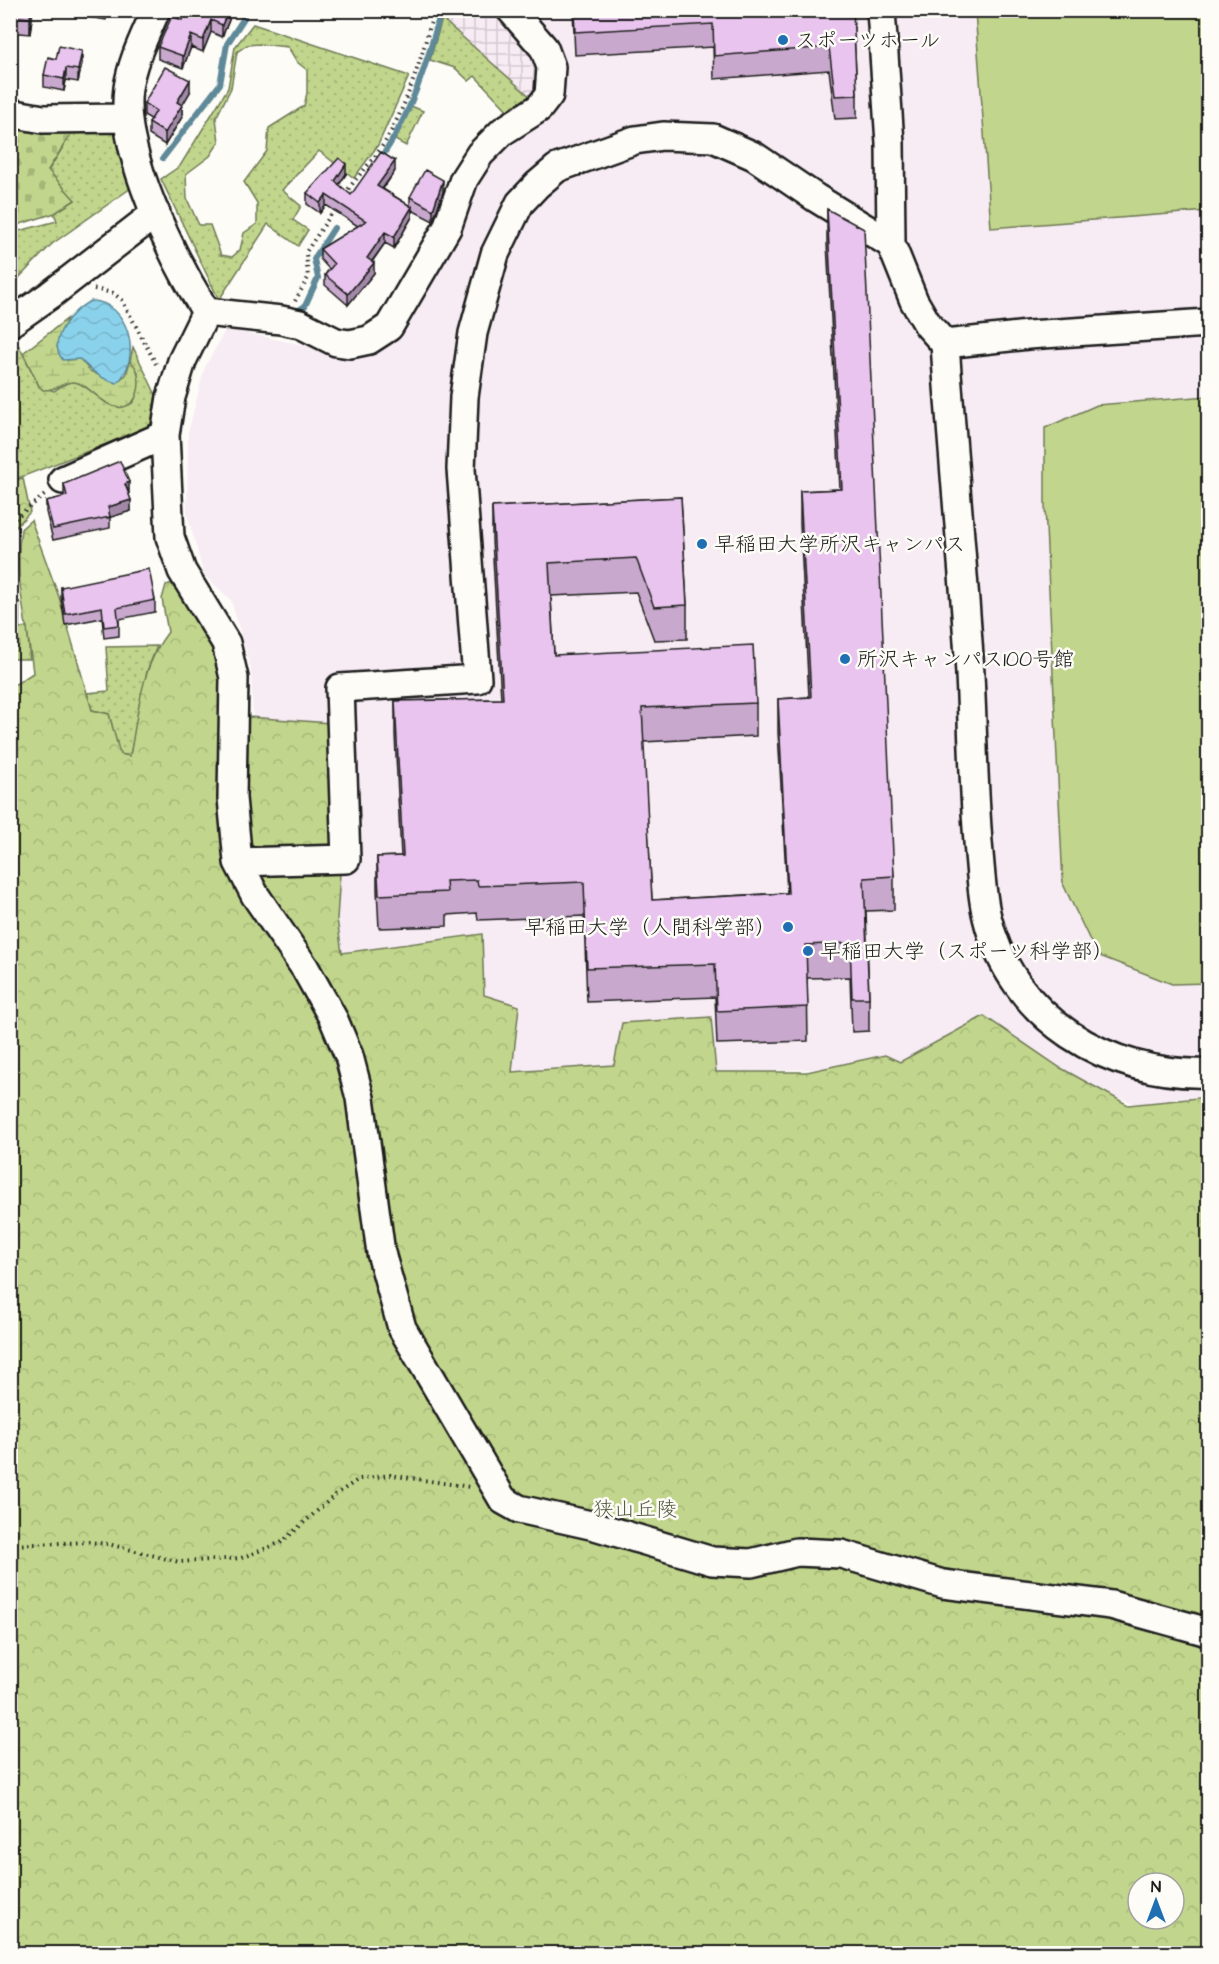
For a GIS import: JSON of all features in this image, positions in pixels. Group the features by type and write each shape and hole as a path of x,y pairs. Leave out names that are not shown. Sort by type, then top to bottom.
{"street":[{"path":"138,10 111,80 119,118 156,213 190,286 206,312"},
{"path":"119,118 135,59 156,10"},
{"path":"206,312 300,324 336,342 350,344 369,340 389,327 447,228 464,179 480,154 503,131 539,108 549,95 551,67 544,48 511,10"},
{"path":"881,10 890,143 891,244 914,301 928,325 945,344 969,656 976,825 986,916 994,942 1025,995 1072,1039 1106,1056 1157,1071 1209,1073"},
{"path":"10,114 30,118 119,118"},
{"path":"238,862 346,859 340,688 477,679 461,469 464,397 473,333 495,254 520,203 537,185 556,168 635,140 663,136 713,138 754,156 816,198 891,244"},
{"path":"10,323 156,213"},
{"path":"206,312 182,361 172,394 165,435 170,537 182,571 226,643 234,678 232,798 238,862 255,895 305,968 334,1020 349,1056 360,1098 381,1252 402,1328 503,1500 519,1509 595,1526 712,1562 751,1563 797,1552 841,1554 943,1584 1111,1605 1209,1632"},
{"path":"945,344 1028,335 1209,323"},
{"path":"63,480 165,435"}],"path":[{"path":"344,195 385,142 426,42 434,10"},
{"path":"281,320 286,307 299,298 308,278 306,252 338,205"},
{"path":"85,292 104,291 122,300 172,394"},
{"path":"11,524 63,480"},
{"path":"10,1545 88,1542 108,1544 179,1562 241,1557 282,1542 335,1495 359,1479 390,1475 471,1487 495,1485"}],"shaded area":[{"path":"445,11 499,11 542,66 534,100 442,19"},
{"name":"早稲田大学所沢キャンパス","path":"528,11 1208,11 1208,1105 1144,1106 1001,1061 377,1087 254,746 251,669 231,600 204,575 187,513 188,433 205,367 226,329 356,356 401,339 461,229 490,160 552,115 557,65 543,24"}],"green space":[{"path":"975,11 1208,11 1208,211 991,228"},
{"path":"442,19 534,100 512,115 475,76 469,81 455,68 430,60"},
{"path":"253,24 409,76 378,145 354,178 319,151 282,190 301,206 293,220 308,230 298,246 268,224 219,300 161,179 180,166 228,88 235,47","holes":["247,45 288,47 297,62 307,70 307,93 304,106 269,128 267,151 244,182 257,203 257,224 244,233 240,250 232,257 221,255 210,225 199,225 187,199 186,174 210,156 219,142 216,118 231,88 237,52"]},
{"path":"411,106 423,111 406,146 395,140"},
{"path":"11,120 76,126 48,170 75,200 55,213 11,227"},
{"path":"76,126 119,130 131,188 52,244 11,286 11,233 57,221 54,213 75,200 48,171"},
{"path":"67,319 57,347 67,360 80,359 90,371 114,383 126,375 130,361 134,365 138,373 139,384 136,396 131,403 124,407 116,407 102,400 81,384 74,382 48,390 43,390 39,386 23,353"},
{"path":"19,346 39,386 54,391 69,382 79,383 106,403 114,406 124,406 134,402 138,372 130,361 133,347 156,395 150,427 11,481 11,349"},
{"path":"1208,396 1208,983 1172,984 1097,955 1063,884 1045,506 1045,428 1097,405"},
{"path":"23,478 30,512 11,532 11,481"},
{"name":"狭山丘陵","path":"31,520 59,597 92,710 109,714 120,754 130,756 146,675 159,645 168,632 162,599 166,585 176,582 248,717 330,723 340,873 337,919 342,953 482,934 484,995 519,1006 512,1072 614,1065 622,1023 711,1017 716,1072 807,1072 885,1055 900,1062 984,1016 1059,1067 1128,1105 1208,1097 1208,1953 11,1953 10,682 16,684 33,673 20,584 21,529"},
{"path":"27,627 30,659 11,659 11,629"},
{"path":"157,646 147,671 130,756 119,754 109,714 92,710 87,693 109,691 106,647"}],"water":[{"path":"91,301 115,310 128,333 129,360 125,373 117,383 106,380 80,359 63,360 59,352 59,335 69,318"}],"building":[{"path":"10,10 31,10 30,18 10,16"},
{"path":"185,10 228,10 222,25 211,20 203,40 191,35 183,56 158,47 172,16 182,20"},
{"name":"スポーツホール","path":"574,10 853,10 857,95 835,96 829,47 714,56 713,24 575,32"},
{"path":"59,46 82,51 78,70 66,68 64,79 44,75 48,57 56,59"},
{"path":"165,67 190,80 177,102 182,105 165,133 149,123 156,111 144,103"},
{"path":"381,152 395,161 377,186 412,207 394,237 385,232 367,258 374,263 348,294 325,275 334,264 320,249 366,221 326,195 320,203 307,193 339,158 346,164 335,181 351,195"},
{"path":"425,170 443,180 433,210 410,197"},
{"name":"所沢キャンパス100号館","path":"827,209 864,229 894,876 864,878 869,998 852,998 850,943 806,945 808,1007 717,1011 715,964 587,968 584,882 478,886 477,880 446,881 447,892 379,895 377,857 403,856 395,701 503,699 492,507 681,497 687,605 654,607 636,558 549,563 554,655 753,645 756,703 642,708 652,900 788,893 778,699 811,697 800,491 842,489"},
{"path":"120,461 129,482 125,484 131,500 108,507 110,517 53,529 46,501 67,496 64,484"},
{"path":"149,569 155,600 117,608 119,625 104,627 102,607 65,614 61,587"},
{"path":"19,602 19,621 10,622 10,603"}],"waterway":[{"path":"163,158 220,84 227,44 244,18 244,10"},
{"path":"381,158 410,106 441,10"},
{"path":"296,312 305,306 318,278 314,259 334,228"}],"place":[{"name":"スポーツホール","path":"783,40"},
{"name":"早稲田大学所沢キャンパス","path":"702,544"},
{"name":"所沢キャンパス100号館","path":"845,659"},
{"name":"早稲田大学（人間科学部）","path":"788,927"},
{"name":"早稲田大学（スポーツ科学部）","path":"808,951"}]}
